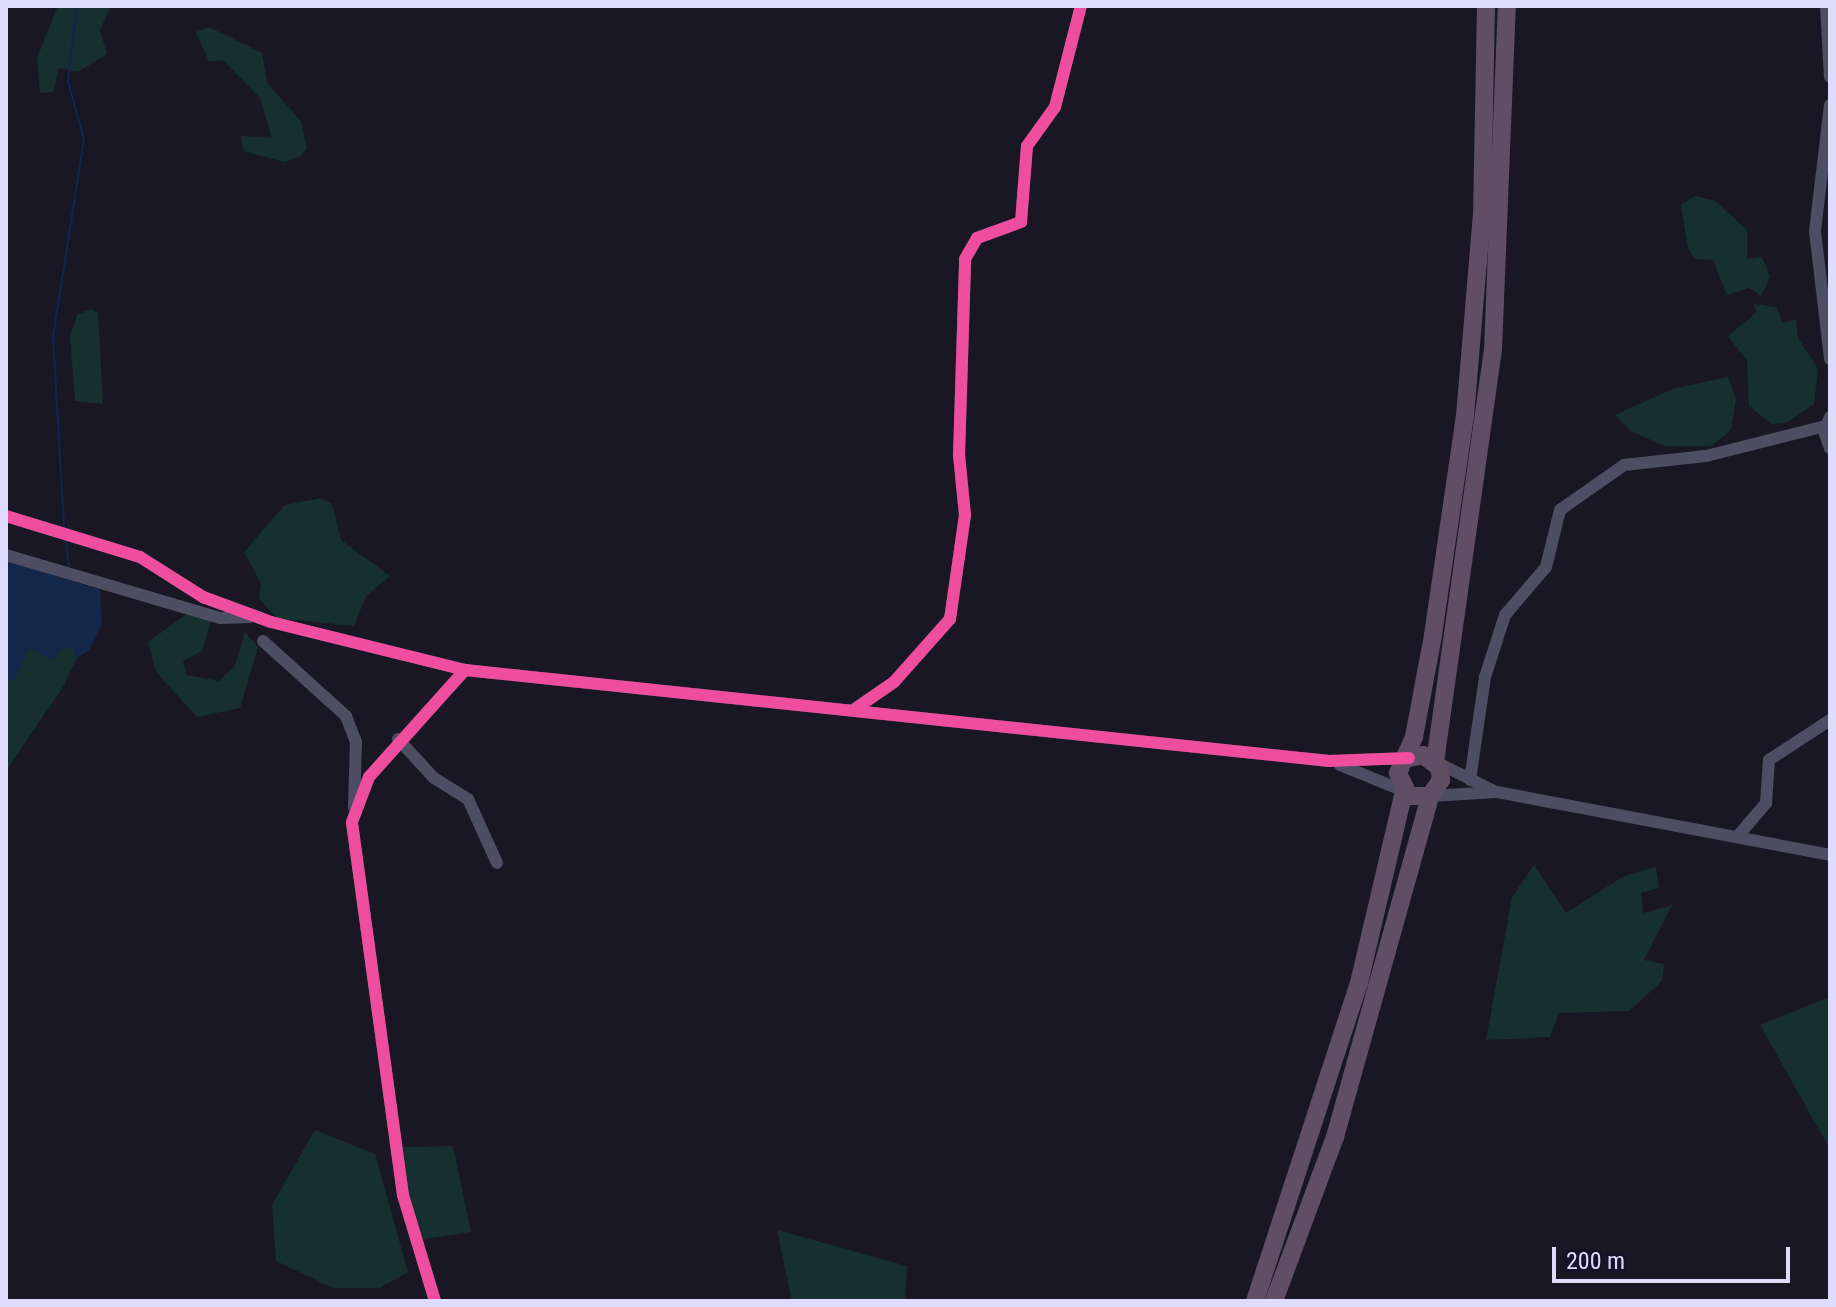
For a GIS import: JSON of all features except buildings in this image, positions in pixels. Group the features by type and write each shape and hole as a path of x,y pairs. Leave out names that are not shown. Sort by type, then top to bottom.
{"highway":[{"path":"1255,1301 1359,983 1404,791 1398,773 1409,758 1465,416 1482,215 1486,6"},
{"path":"1274,1301 1335,1137 1430,796 1441,780 1435,762 1493,350 1507,6"},
{"path":"1409,758 1435,762"},
{"path":"1404,791 1430,796"}],"street":[{"path":"855,709 894,682 950,619 965,515 959,455 965,259 977,238 1010,229 1026,212 1027,146 1055,107 1081,6"},
{"path":"1826,6 1830,77"},
{"path":"1830,105 1815,231 1830,359"},
{"path":"1470,780 1485,677 1505,615 1546,567 1560,510 1624,465 1706,456 1827,421 1830,448"},
{"path":"6,516 116,550 203,597 257,616 465,670 1329,761 1409,758"},
{"path":"6,555 220,618 257,616"},
{"path":"263,641 346,716 356,742 355,869 392,1076 403,1195 435,1301"},
{"path":"354,807 398,739 465,670"},
{"path":"1737,837 1766,803 1769,760 1830,720"},
{"path":"398,739 434,778 468,799 497,863"},
{"path":"1329,761 1404,791"},
{"path":"1435,762 1497,792 1830,855"},
{"path":"1430,796 1497,792"}],"green space":[{"path":"58,6 111,6 100,30 107,54 78,72 59,68 53,92 40,93 37,58"},
{"path":"209,27 262,53 267,83 301,121 307,149 299,157 285,162 243,151 241,136 272,138 260,98 223,60 209,62 196,32"},
{"path":"1695,196 1714,200 1747,230 1747,259 1762,257 1770,277 1761,296 1749,288 1727,295 1713,260 1695,259 1688,249 1681,205"},
{"path":"1754,304 1776,307 1783,323 1796,319 1798,338 1818,369 1814,404 1786,423 1772,424 1749,406 1747,361 1728,336 1756,313"},
{"path":"91,309 98,313 103,404 75,401 70,337 77,315"},
{"path":"1728,377 1736,399 1731,430 1711,446 1665,446 1632,432 1615,415 1672,389"},
{"path":"321,498 332,504 341,540 390,576 366,596 354,626 276,618 259,598 261,583 244,552 285,505"},
{"path":"191,611 212,617 202,651 183,661 187,675 219,681 235,666 245,632 258,647 240,708 197,717 156,672 148,642"},
{"path":"72,646 77,658 63,687 6,771 6,680 14,679 29,648"},
{"path":"1534,865 1566,913 1624,876 1656,867 1659,888 1641,893 1643,913 1672,905 1644,960 1664,964 1662,981 1629,1011 1559,1013 1550,1037 1486,1040 1512,897"},
{"path":"1830,997 1830,1149 1760,1025"},
{"path":"315,1130 375,1154 408,1272 380,1288 333,1288 276,1261 272,1205"},
{"path":"453,1146 471,1232 417,1240 399,1147"},
{"path":"777,1230 907,1266 905,1301 792,1301"}],"water":[{"path":"6,560 100,590 102,624 89,650 77,658 72,647 63,648 52,660 29,648 14,680 6,680"}],"waterway":[{"path":"64,527 53,337 84,140 68,81 77,6"},
{"path":"66,542 69,567"}],"cycle path":[{"path":"855,709 894,682 950,619 965,515 959,455 965,259 977,238 1021,222 1027,146 1055,107 1081,6"},
{"path":"6,516 140,557 203,597 271,622 465,670 1329,761 1409,758"},
{"path":"435,1301 403,1195 352,822 369,777 465,670"}]}
